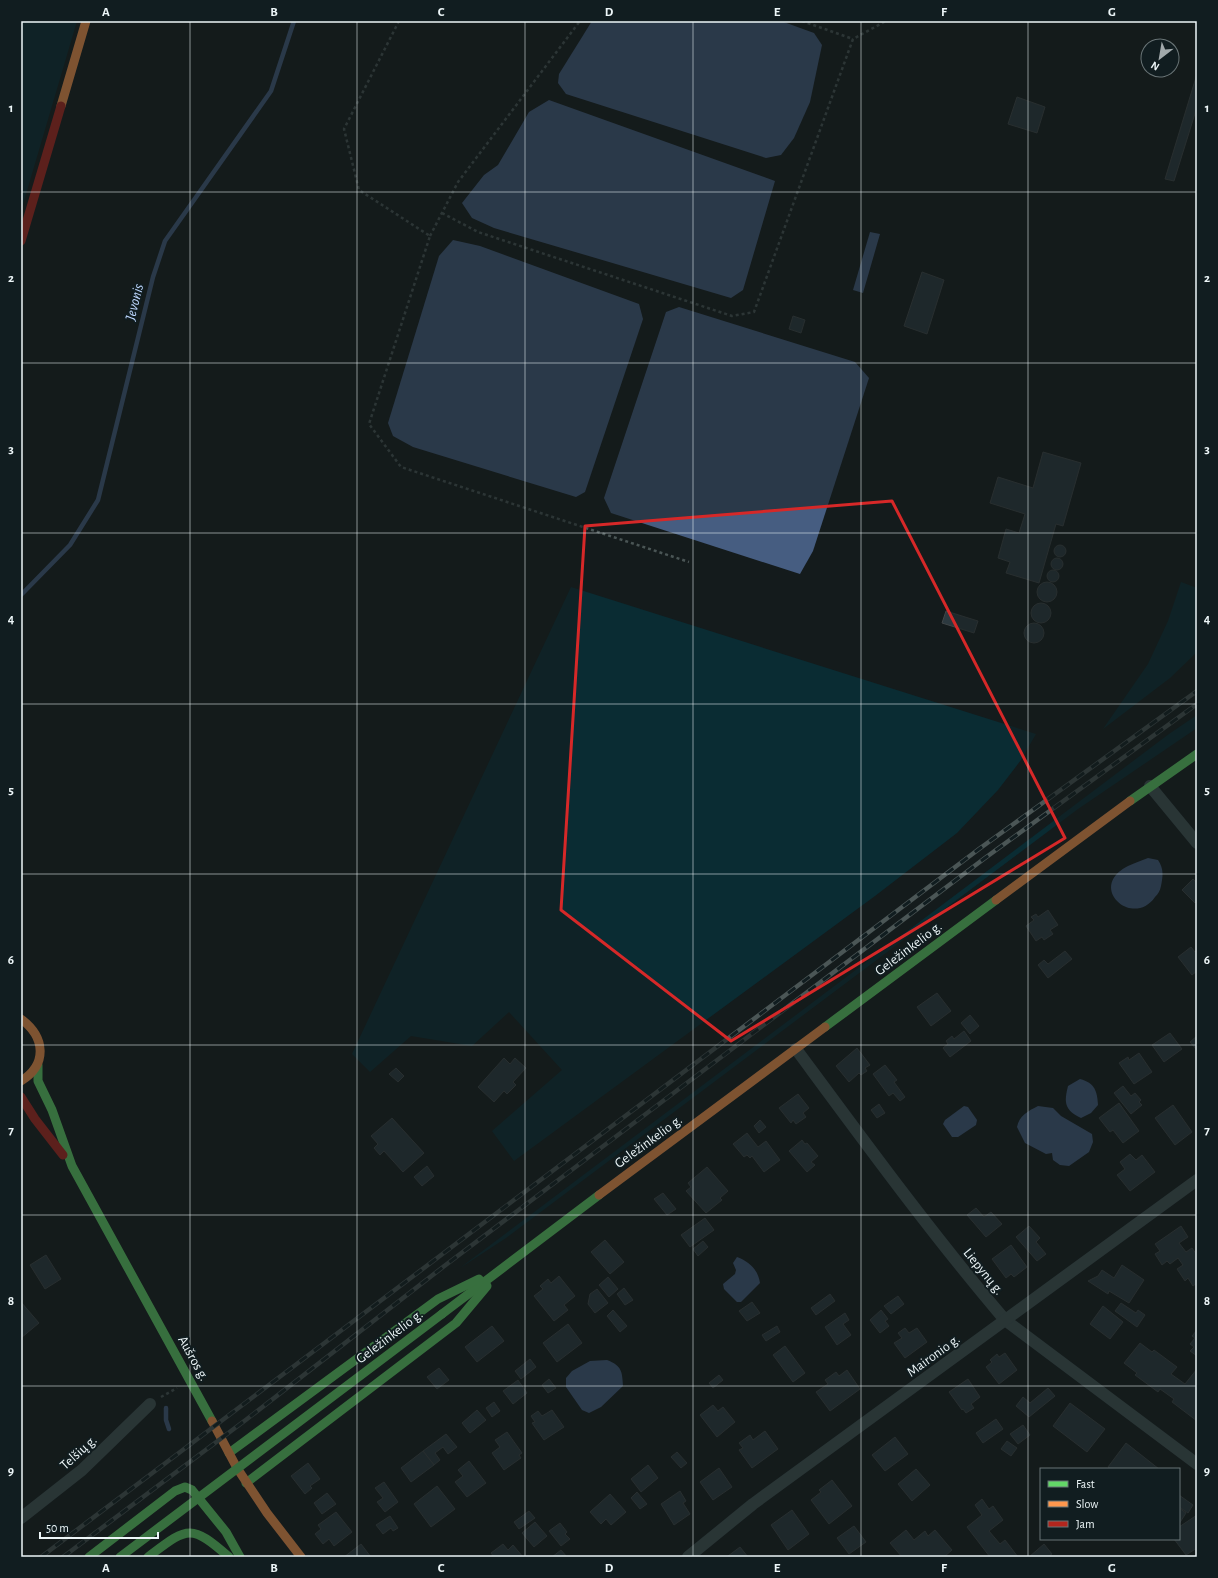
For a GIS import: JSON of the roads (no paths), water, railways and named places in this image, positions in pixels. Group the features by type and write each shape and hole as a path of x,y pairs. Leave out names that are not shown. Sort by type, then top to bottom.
{"street":[{"path":"21,241 86,21"},
{"name":"Geležinkelio g.","path":"120,1557 501,1268 1150,786 1197,754"},
{"path":"1150,786 1197,843"},
{"name":"Aušros g.","path":"21,1020 29,1024 38,1037 41,1046 41,1056 38,1065 38,1081 52,1110 72,1166"},
{"name":"Liepynų g.","path":"796,1049 874,1154 979,1290 1005,1320 1197,1464"},
{"path":"21,1081 32,1073 38,1065"},
{"name":"Aušros g.","path":"21,1097 35,1119 72,1166 246,1483 301,1557"},
{"name":"Maironio g.","path":"688,1557 753,1504 1197,1180"},
{"path":"229,1453 438,1299 501,1268"},
{"path":"246,1483 456,1323 501,1268"},
{"name":"Telšių g.","path":"21,1518 82,1470 150,1404"},
{"path":"89,1557 175,1492 185,1487 192,1490 226,1532 240,1557"},
{"path":"148,1557 178,1534 190,1531 203,1535 230,1557"}],"water":[{"path":"592,21 781,21 814,33 822,45 810,102 794,138 781,155 766,158 566,94 558,83 559,74"},
{"path":"549,100 775,181 743,290 731,298 494,228 472,218 462,203 484,175 498,165 529,112"},
{"path":"870,232 880,234 863,293 853,290"},
{"path":"453,240 480,246 639,304 643,319 585,492 576,497 413,447 393,436 388,423 439,256"},
{"path":"679,307 855,362 869,378 813,551 800,574 611,513 604,498 666,312"},
{"path":"1148,858 1158,860 1161,866 1163,876 1159,891 1146,906 1136,909 1126,907 1118,901 1112,893 1111,884 1116,875 1128,866"},
{"path":"1080,1079 1092,1085 1096,1092 1098,1105 1091,1113 1081,1118 1068,1109 1066,1101 1068,1086"},
{"path":"964,1106 968,1107 977,1120 976,1125 958,1137 952,1137 943,1124 945,1120"},
{"path":"1038,1106 1053,1108 1061,1116 1092,1134 1093,1142 1089,1152 1069,1166 1060,1165 1053,1160 1052,1153 1046,1154 1025,1143 1017,1127 1018,1123 1024,1114"},
{"path":"737,1257 746,1261 753,1267 760,1283 741,1302 737,1302 724,1289 723,1284 735,1274 736,1270 733,1263"},
{"path":"607,1360 616,1364 620,1370 623,1386 601,1407 589,1413 582,1410 566,1387 566,1378 572,1371 590,1361"}],"waterway":[{"name":"Jevonis","path":"21,595 70,545 98,500 153,277 165,241 271,91 294,21"},
{"name":"Jevonis","path":"166,1408 166,1420 169,1429"}],"railway":[{"path":"41,1557 979,849 1197,691"},
{"path":"63,1557 247,1419 443,1267 985,858 1197,704"}]}
